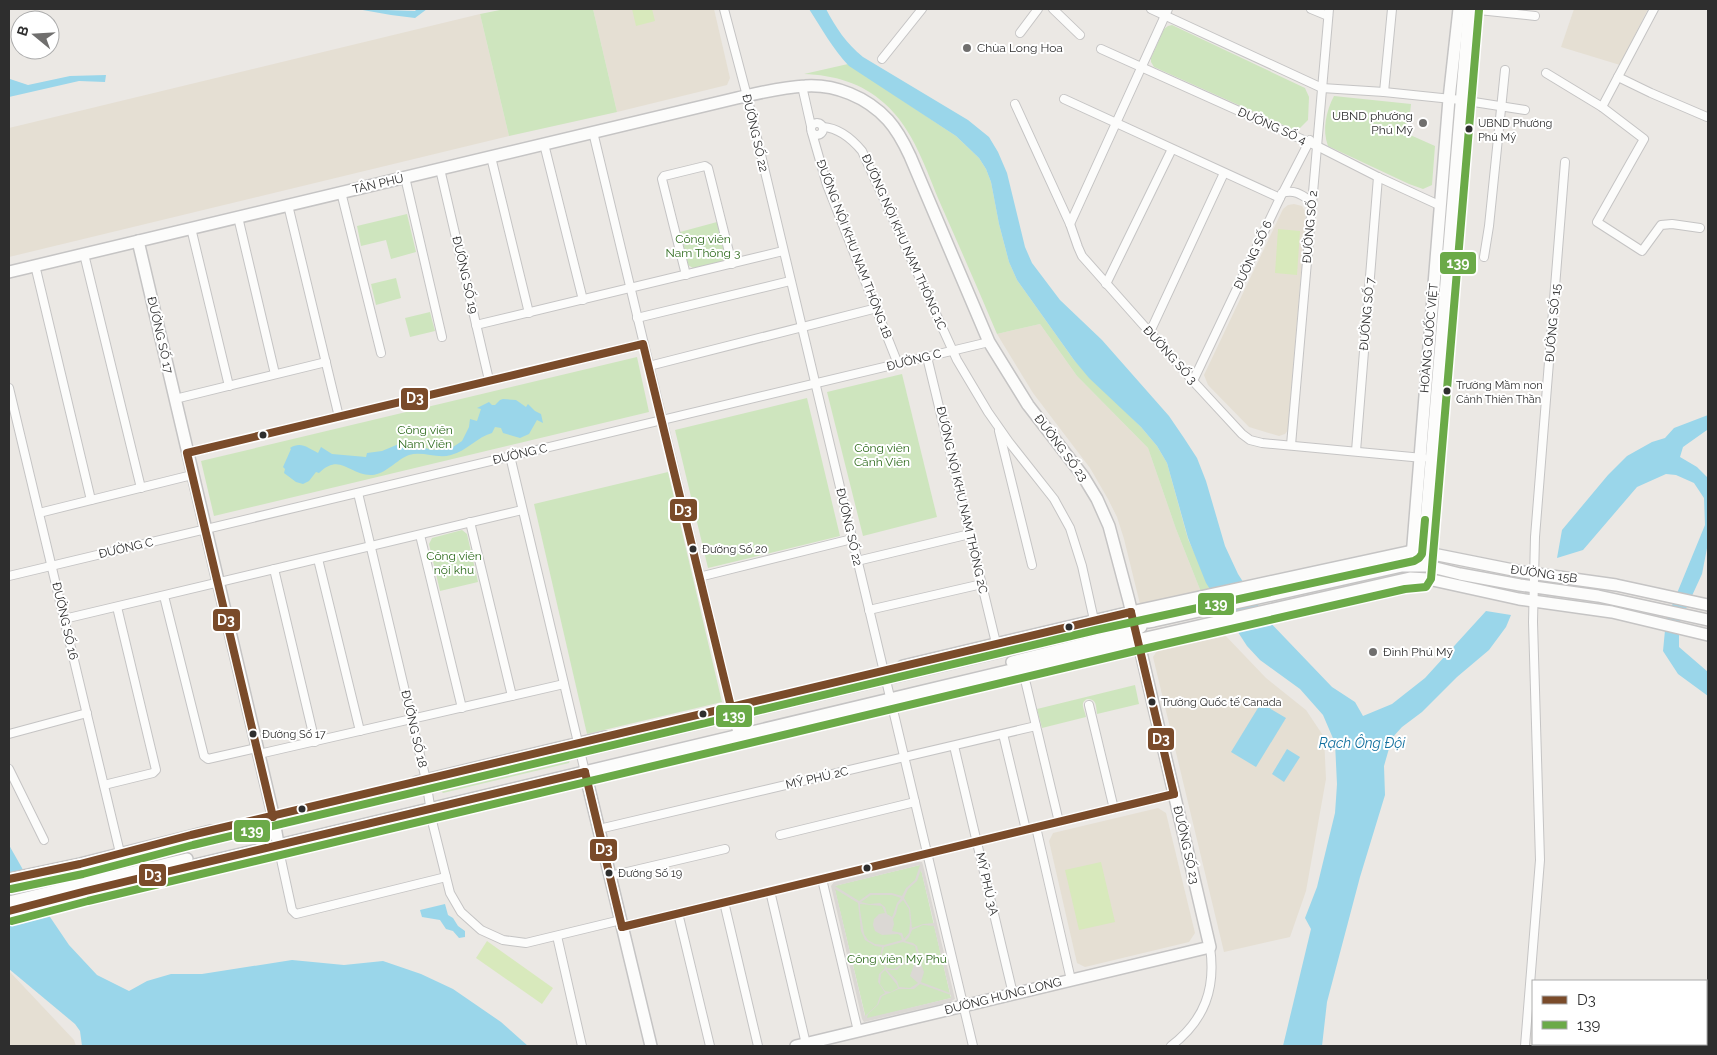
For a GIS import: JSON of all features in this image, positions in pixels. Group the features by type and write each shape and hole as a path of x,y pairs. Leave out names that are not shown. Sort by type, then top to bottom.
{"main road":[{"name":"HOÀNG QUỐC VIỆT","path":"1416,578 1449,99 1459,9"},
{"name":"HOÀNG QUỐC VIỆT","path":"1425,458 1469,9"},
{"name":"ĐƯỜNG SỐ 23","path":"747,96 802,86 829,87 854,95 877,110 892,124 910,156 988,342 1028,405 1075,464 1097,499 1111,532 1210,947"},
{"name":"TÂN PHÚ","path":"9,272 747,96"},
{"name":"ĐƯỜNG SỐ 17","path":"138,241 278,841"},
{"name":"ĐƯỜNG 15B","path":"1418,551 1534,573 1616,585 1708,605"},
{"path":"884,674 1134,626 1190,599 1418,551"},
{"name":"ĐƯỜNG 15B","path":"1417,565 1534,588 1598,596 1708,620"},
{"path":"9,888 83,877 278,841 1021,663 1148,622 1417,565"},
{"path":"9,911 121,858 884,674 996,643 1094,620 1134,626 1196,626 1416,578 1534,601 1612,612 1708,635"},
{"path":"584,768 651,1046"},
{"path":"9,879 83,877"},
{"path":"9,902 83,877"},
{"name":"ĐƯỜNG HƯNG LONG","path":"801,1045 1210,947"}],"street":[{"name":"ĐƯỜNG SỐ 22","path":"724,9 747,96 973,1046"},
{"path":"882,59 922,9"},
{"path":"1020,33 1038,9"},
{"path":"1053,9 1080,35"},
{"path":"1151,9 1167,12 1322,88 1461,100 1525,110"},
{"path":"1311,9 1329,12"},
{"path":"1384,92 1392,9"},
{"path":"1469,9 1535,16"},
{"path":"1602,107 1654,9"},
{"path":"1070,224 1167,12"},
{"name":"ĐƯỜNG SỐ 2","path":"1291,445 1329,12"},
{"name":"ĐƯỜNG SỐ 4","path":"1102,49 1317,146 1441,206"},
{"path":"1484,257 1489,226 1505,70"},
{"path":"1546,73 1602,107 1644,140 1597,222 1642,251 1661,225 1672,224 1700,228"},
{"path":"1618,77 1707,116"},
{"name":"ĐƯỜNG NỘI KHU NAM THÔNG 1B","path":"802,86 827,185 898,364"},
{"path":"1064,99 1224,173 1281,196 1293,191 1312,202"},
{"name":"ĐƯỜNG SỐ 3","path":"1015,104 1070,224 1082,256 1193,381 1250,440 1262,443 1425,458"},
{"name":"ĐƯỜNG NỘI KHU NAM THÔNG 1C","path":"812,130 816,135 820,134 822,126 835,129 858,145 866,157 952,350 978,397 997,425 1051,494 1065,518 1078,551 1094,620"},
{"path":"594,132 643,344 737,731"},
{"name":"ĐƯỜNG SỐ 6","path":"1193,381 1307,143 1318,132"},
{"path":"544,144 583,300"},
{"path":"1106,284 1172,149"},
{"path":"491,157 529,313"},
{"name":"ĐƯỜNG SỐ 15","path":"1525,1046 1540,860 1534,601 1535,537 1566,162"},
{"path":"686,275 662,179 664,176 704,166 708,168 732,264"},
{"name":"ĐƯỜNG SỐ 19","path":"440,169 490,380"},
{"path":"1150,332 1224,173"},
{"path":"405,177 442,337"},
{"name":"ĐƯỜNG SỐ 7","path":"1356,451 1378,177"},
{"path":"341,192 381,353"},
{"path":"288,205 339,416"},
{"path":"238,217 275,374"},
{"path":"191,228 229,386"},
{"path":"476,325 783,251"},
{"path":"84,254 141,488"},
{"path":"35,265 91,500"},
{"path":"637,318 790,281"},
{"path":"649,366 877,308"},
{"name":"ĐƯỜNG C","path":"9,576 988,342"},
{"path":"187,453 643,344"},
{"name":"ĐƯỜNG NỘI KHU NAM THÔNG 2C","path":"928,357 996,643"},
{"path":"175,399 326,362"},
{"name":"ĐƯỜNG SỐ 16","path":"9,388 121,858"},
{"path":"997,425 1032,565"},
{"path":"9,429 18,427"},
{"path":"510,456 584,768"},
{"path":"39,513 192,475"},
{"name":"ĐƯỜNG SỐ 18","path":"358,493 412,720 450,893 466,918 486,933 503,940 521,943 678,913 1174,794"},
{"path":"64,619 522,510"},
{"path":"470,522 512,696"},
{"path":"420,534 462,708"},
{"path":"857,560 970,534"},
{"path":"699,577 852,539"},
{"path":"318,559 360,731"},
{"path":"274,569 315,742"},
{"path":"869,610 982,584"},
{"path":"164,596 204,756 208,759 315,742 564,684"},
{"path":"104,785 153,773 156,770 117,606"},
{"path":"1021,663 1059,822"},
{"path":"1089,705 1114,808"},
{"path":"9,734 87,713"},
{"name":"MỸ PHÚ 2C","path":"599,829 1036,726"},
{"path":"1003,734 1026,830"},
{"name":"MỸ PHÚ 3A","path":"954,746 1013,994"},
{"path":"9,770 44,840"},
{"path":"780,835 915,802"},
{"path":"1036,827 1071,980"},
{"path":"278,841 292,910 296,914 446,877"},
{"path":"610,876 725,849"},
{"path":"822,878 858,1031"},
{"path":"770,891 801,1045"},
{"path":"724,902 758,1046"},
{"path":"678,913 710,1046"},
{"path":"557,936 582,1046"},
{"path":"1171,1046 1192,1027 1200,1015 1206,1000 1212,975 1210,947"}],"shaded area":[{"path":"593,9 714,9 730,78 727,85 617,112"},
{"path":"1574,9 1648,9 1620,65 1561,47"},
{"path":"480,14 509,136 9,257 9,128"},
{"path":"1288,205 1302,206 1306,213 1288,430 1285,434 1279,436 1249,427 1208,385 1204,375 1283,209"},
{"path":"1040,324 1077,376 1148,448 1176,529 1201,592 1140,604 1124,539 1117,517 1108,499 1090,468 1033,393 997,334"},
{"name":"Trường Quốc tế Canada","path":"1222,632 1266,678 1306,710 1324,737 1326,779 1306,891 1290,937 1224,952 1153,657 1159,648"},
{"path":"1158,808 1166,813 1195,933 1189,942 1085,967 1077,963 1049,841 1053,833"},
{"path":"922,862 955,999 950,1002 864,1022 831,886 834,882","holes":["920,865 915,880 906,888 902,896 892,893 870,893 859,901 835,886","921,870 934,923 912,928 910,908 904,898 908,889 917,881","835,889 858,903 861,931 865,940 875,946 882,947 880,958 885,968 879,974 878,982 885,993 880,996 877,1005 865,1016","871,895 892,895 901,898 892,917 887,914 885,907 880,903 869,904 861,902","903,900 909,909 910,922 909,933 904,939 902,933 892,931 893,919 898,905","860,904 882,906 885,913 879,914 874,919 875,931 882,935 898,934 902,940 884,945 875,944 868,940 864,934","923,925 934,926 950,993 921,982 924,972 921,964 917,961 919,954 917,946 905,941 912,930","903,942 915,946 917,954 915,960 905,962 894,969 887,968 881,958 884,947","915,962 910,976 918,983 910,988 899,987 897,981 887,970 897,970 902,965","885,970 898,988 891,992 885,991 880,984 881,974","920,984 951,995 951,998 867,1018 868,1014 878,1005 882,996 899,989 914,989"]},
{"path":"9,971 74,1040 76,1046 9,1046"}],"green space":[{"path":"505,9 593,9 617,112 509,136 480,14"},
{"path":"632,9 652,9 655,21 636,26"},
{"path":"1172,25 1305,88 1309,97 1308,120 1299,129 1292,129 1154,67 1151,58 1164,29"},
{"path":"848,64 956,136 979,158 991,182 1009,262 1017,280 1074,360 1141,427 1157,446 1167,463 1188,539 1211,589 1201,592 1176,529 1148,448 1077,376 1040,324 997,334 918,151 911,137 894,113 875,96 857,85 837,78 804,74"},
{"path":"1334,96 1411,104 1408,134 1435,146 1432,185 1423,189 1409,184 1328,146 1325,134 1326,121"},
{"path":"407,214 416,252 391,259 386,240 361,246 357,226"},
{"name":"Công viên Nam Thông 3","path":"717,222 725,256 723,261 693,268 688,265 680,232"},
{"path":"1278,229 1300,231 1297,275 1275,273"},
{"path":"396,278 401,298 376,305 371,284"},
{"path":"430,312 435,331 410,337 405,318"},
{"name":"Công viên Nam Viên","path":"637,357 649,412 214,516 201,461"},
{"name":"Công viên Cảnh Viên","path":"902,374 937,517 863,536 827,392"},
{"path":"807,398 840,536 708,568 675,430"},
{"path":"668,472 722,702 587,734 534,504"},
{"name":"Công viên nội khu","path":"462,530 467,534 478,582 440,591 429,544 432,538"},
{"path":"1135,685 1139,704 1097,714 1094,701 1087,699 1083,703 1086,717 1042,728 1037,709"},
{"path":"570,759 569,763 443,793 441,791"},
{"path":"1101,862 1115,922 1079,930 1065,870"},
{"name":"Công viên Mỹ Phú","path":"920,865 951,998 866,1019 834,886"},
{"path":"487,941 553,988 542,1004 476,958"}],"water":[{"path":"357,9 415,11 417,9 427,9 415,18"},
{"name":"Rạch Ông Đội","path":"809,9 826,9 842,35 863,57 968,120 989,137 1007,173 1025,247 1032,263 1060,300 1102,340 1169,416 1197,458 1206,481 1225,546 1238,574 1267,619 1332,687 1355,702 1363,716 1392,704 1425,678 1486,611 1511,615 1506,627 1489,650 1457,677 1422,712 1402,727 1392,738 1384,766 1385,795 1360,877 1327,1002 1322,1046 1283,1046 1311,929 1305,918 1317,887 1335,813 1337,784 1335,743 1323,715 1300,689 1260,660 1247,646 1206,583 1188,538 1167,463 1157,446 1141,427 1089,378 1017,280 1009,262 991,182 979,158 956,136 849,66 832,45"},
{"path":"106,75 105,82 79,81 9,97 10,79 28,85 70,76"},
{"path":"503,399 516,400 526,407 528,404 541,414 543,423 537,420 529,434 520,438 503,433 501,428 495,427 492,433 457,453 446,456 409,455 386,470 372,475 333,465 319,473 316,472 309,481 303,484 296,482 284,473 285,469 283,467 290,448 298,445 318,453 321,447 332,454 366,457 367,453 382,451 406,441 431,450 450,449 462,441 469,427 470,419 477,421 481,409 477,408 489,402 495,405"},
{"path":"1708,415 1708,431 1683,447 1680,457 1697,467 1708,478 1708,543 1702,574 1679,624 1679,647 1708,672 1708,696 1678,674 1663,651 1666,620 1705,525 1704,498 1694,483 1676,475 1666,474 1637,487 1583,550 1557,558 1562,530 1608,475 1627,456 1652,442 1665,438 1674,428"},
{"path":"1261,703 1286,718 1256,767 1231,752"},
{"path":"1287,749 1300,757 1284,782 1272,774"},
{"path":"9,845 48,914 69,945 97,975 129,991 147,981 171,974 202,974 292,960 344,965 383,961 421,974 453,989 501,1022 528,1046 82,1046 80,1031 75,1024 9,969"},
{"path":"445,904 448,915 465,931 465,937 459,938 453,931 446,929 440,920 422,917 420,910"}],"transit line":[{"name":"139","path":"12,921 88,901 1139,650 1405,589 1426,587 1431,579 1479,10"},
{"name":"D3","path":"273,817 187,453 643,344 731,707"},
{"name":"139","path":"11,889 83,874 193,845 1096,630 1414,561 1422,554 1425,520"},
{"name":"D3","path":"1131,612 1174,794"},
{"name":"D3","path":"9,879 80,864 191,835 1131,612"},
{"name":"D3","path":"585,772 622,927"},
{"name":"D3","path":"9,911 585,772"},
{"name":"D3","path":"622,927 1174,794"}],"place":[{"name":"Chùa Long Hoa","path":"967,48"},
{"name":"UBND phường Phú Mỹ","path":"1423,123"},
{"name":"UBND Phường Phú Mỹ","path":"1469,129"},
{"name":"Trường Mầm non Cánh Thiên Thần","path":"1447,391"},
{"name":"Đường Số 20","path":"693,549"},
{"name":"Đình Phú Mỹ","path":"1373,652"},
{"name":"Trường Quốc tế Canada","path":"1152,702"},
{"name":"Đường Số 17","path":"253,734"},
{"name":"Đường Số 19","path":"609,873"}]}
